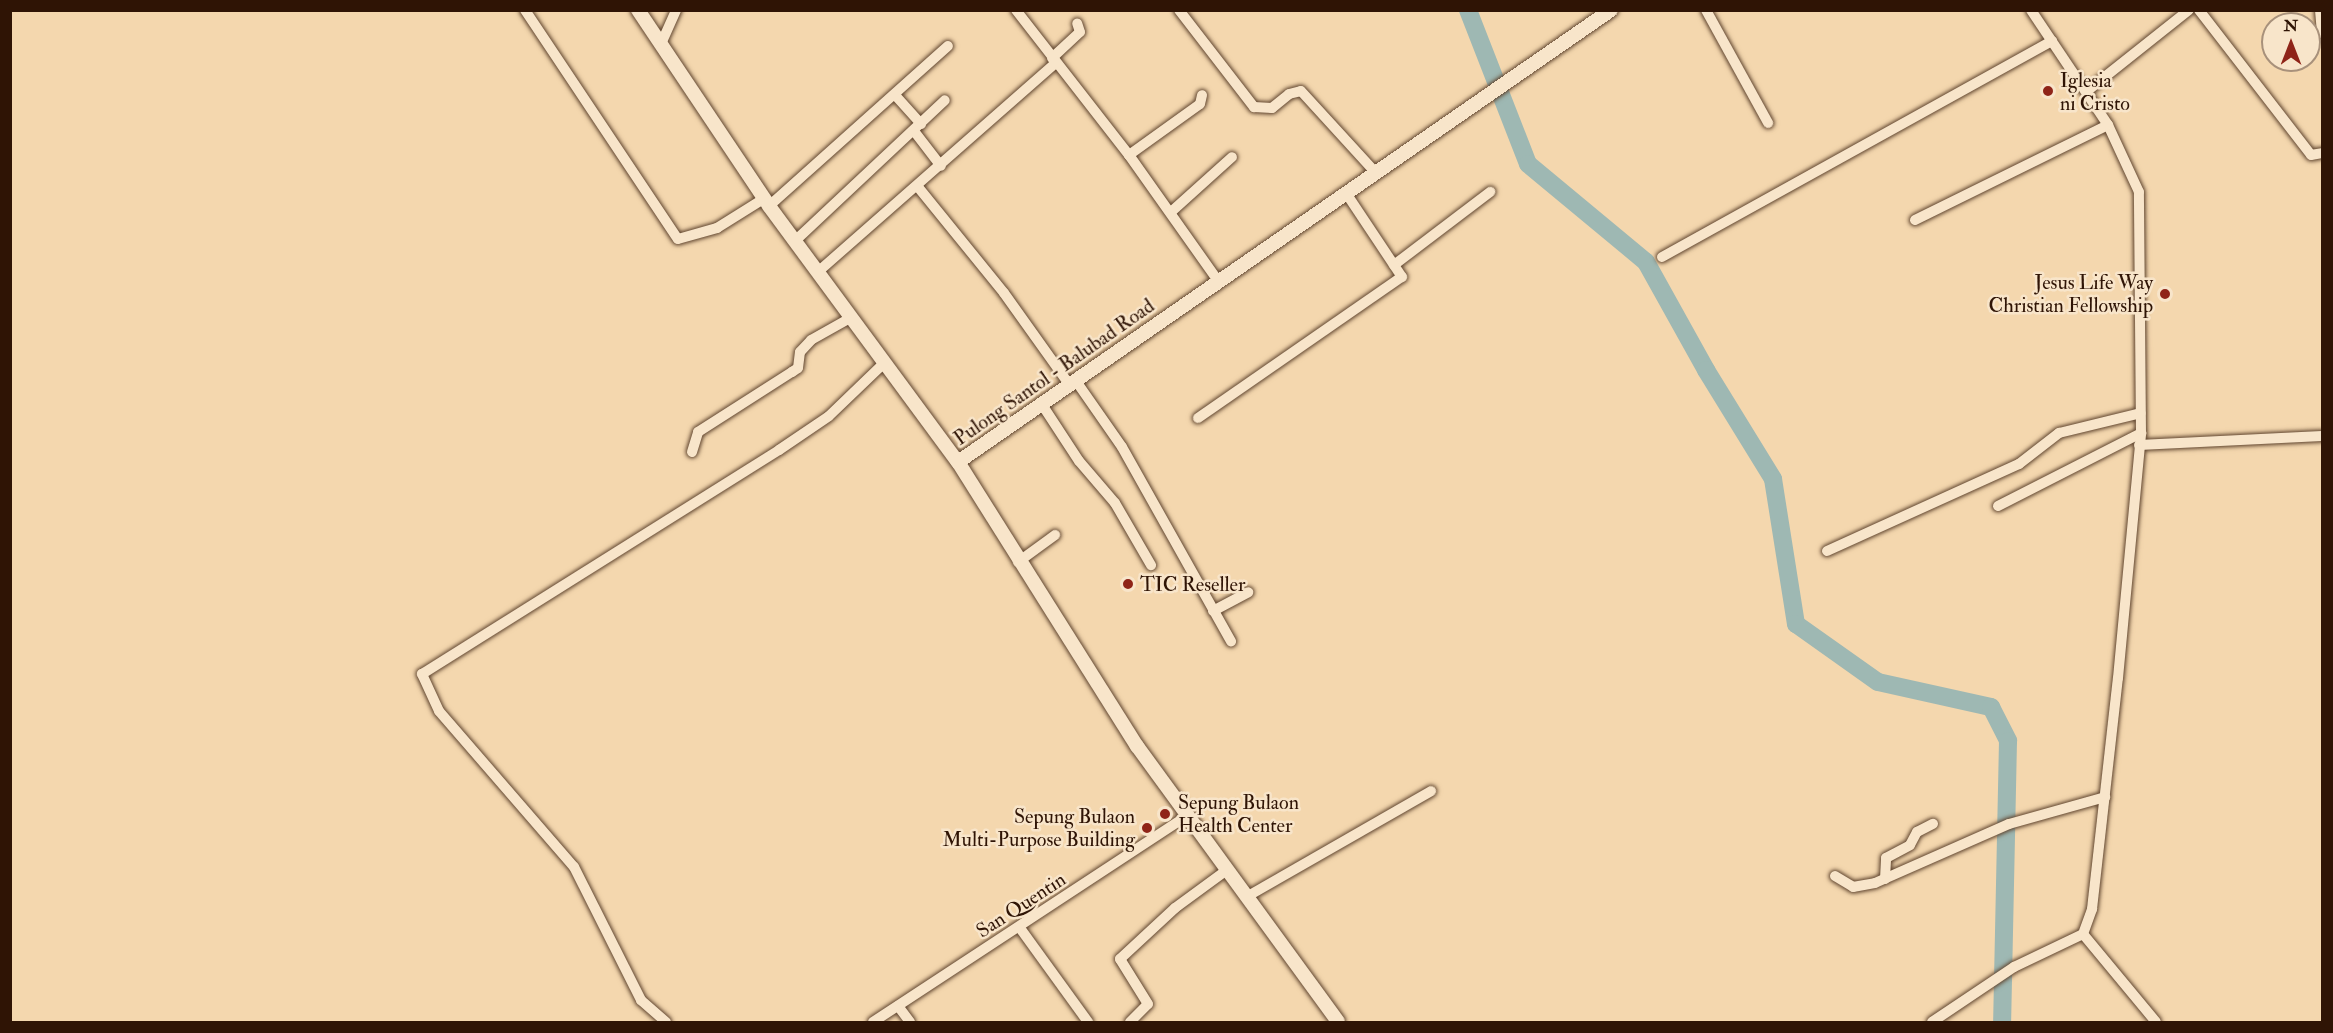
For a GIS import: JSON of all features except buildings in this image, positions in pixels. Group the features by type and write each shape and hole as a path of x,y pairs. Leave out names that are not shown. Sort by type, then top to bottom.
{"street":[{"path":"525,10 678,238 717,228 767,202 895,95 948,46"},
{"path":"638,10 767,202 820,270 884,363 958,462"},
{"path":"661,44 676,10"},
{"path":"1016,10 1129,155 1219,282"},
{"path":"1179,10 1254,107 1272,108 1289,94 1301,91 1376,173"},
{"name":"Pulong Santol - Balubad Road","path":"1338,1023 1137,746 1018,561 958,462 1346,194 1486,93 1506,82 1611,10"},
{"path":"1706,10 1768,123"},
{"path":"2087,91 2189,10"},
{"path":"2199,10 2312,155 2322,153"},
{"path":"2320,10 2322,33"},
{"path":"1932,1023 2014,968 2083,934 2092,909 2105,797 2141,433 2139,192 2108,125 2052,41 2037,12"},
{"path":"820,270 918,187 1054,60 1080,32 1077,23"},
{"path":"1662,257 2052,41"},
{"path":"895,95 941,166"},
{"path":"1129,155 1200,104 1202,95"},
{"path":"796,240 945,100"},
{"path":"1915,220 2108,125"},
{"path":"1171,212 1232,157"},
{"path":"918,187 1004,293 1122,447 1231,641"},
{"path":"1394,265 1490,192"},
{"path":"1198,418 1402,276 1346,194"},
{"path":"692,452 698,432 798,368 800,352 812,340 852,317"},
{"path":"666,1023 641,1000 574,867 439,711 422,674 779,450 829,416 884,363"},
{"path":"1041,403 1079,461 1115,503 1150,565"},
{"path":"1827,551 2019,464 2059,433 2141,413"},
{"path":"1998,506 2141,433"},
{"path":"2139,445 2322,436"},
{"path":"1018,561 1055,536"},
{"path":"1214,611 1248,592"},
{"path":"1248,896 1431,791"},
{"path":"1834,876 1853,887 1885,879 2006,825 2105,797"},
{"name":"San Quentin","path":"873,1023 1187,816"},
{"path":"1885,879 1886,858 1910,845 1917,832 1933,824"},
{"path":"1130,1023 1148,1004 1120,959 1175,908 1191,900 1228,869"},
{"path":"1020,927 1088,1023"},
{"path":"2083,934 2156,1023"},
{"path":"898,1006 910,1023"}],"waterway":[{"path":"1468,10 1528,164 1646,262 1706,370 1773,479 1796,624 1878,682 1991,707 2008,741 2002,1022"}],"place":[{"name":"Iglesia ni Cristo","path":"2048,91"},
{"name":"Jesus Life Way Christian Fellowship","path":"2165,294"},
{"name":"TIC Reseller","path":"1128,584"},
{"name":"Sepung Bulaon Health Center","path":"1165,814"},
{"name":"Sepung Bulaon Multi-Purpose Building","path":"1147,828"}]}
